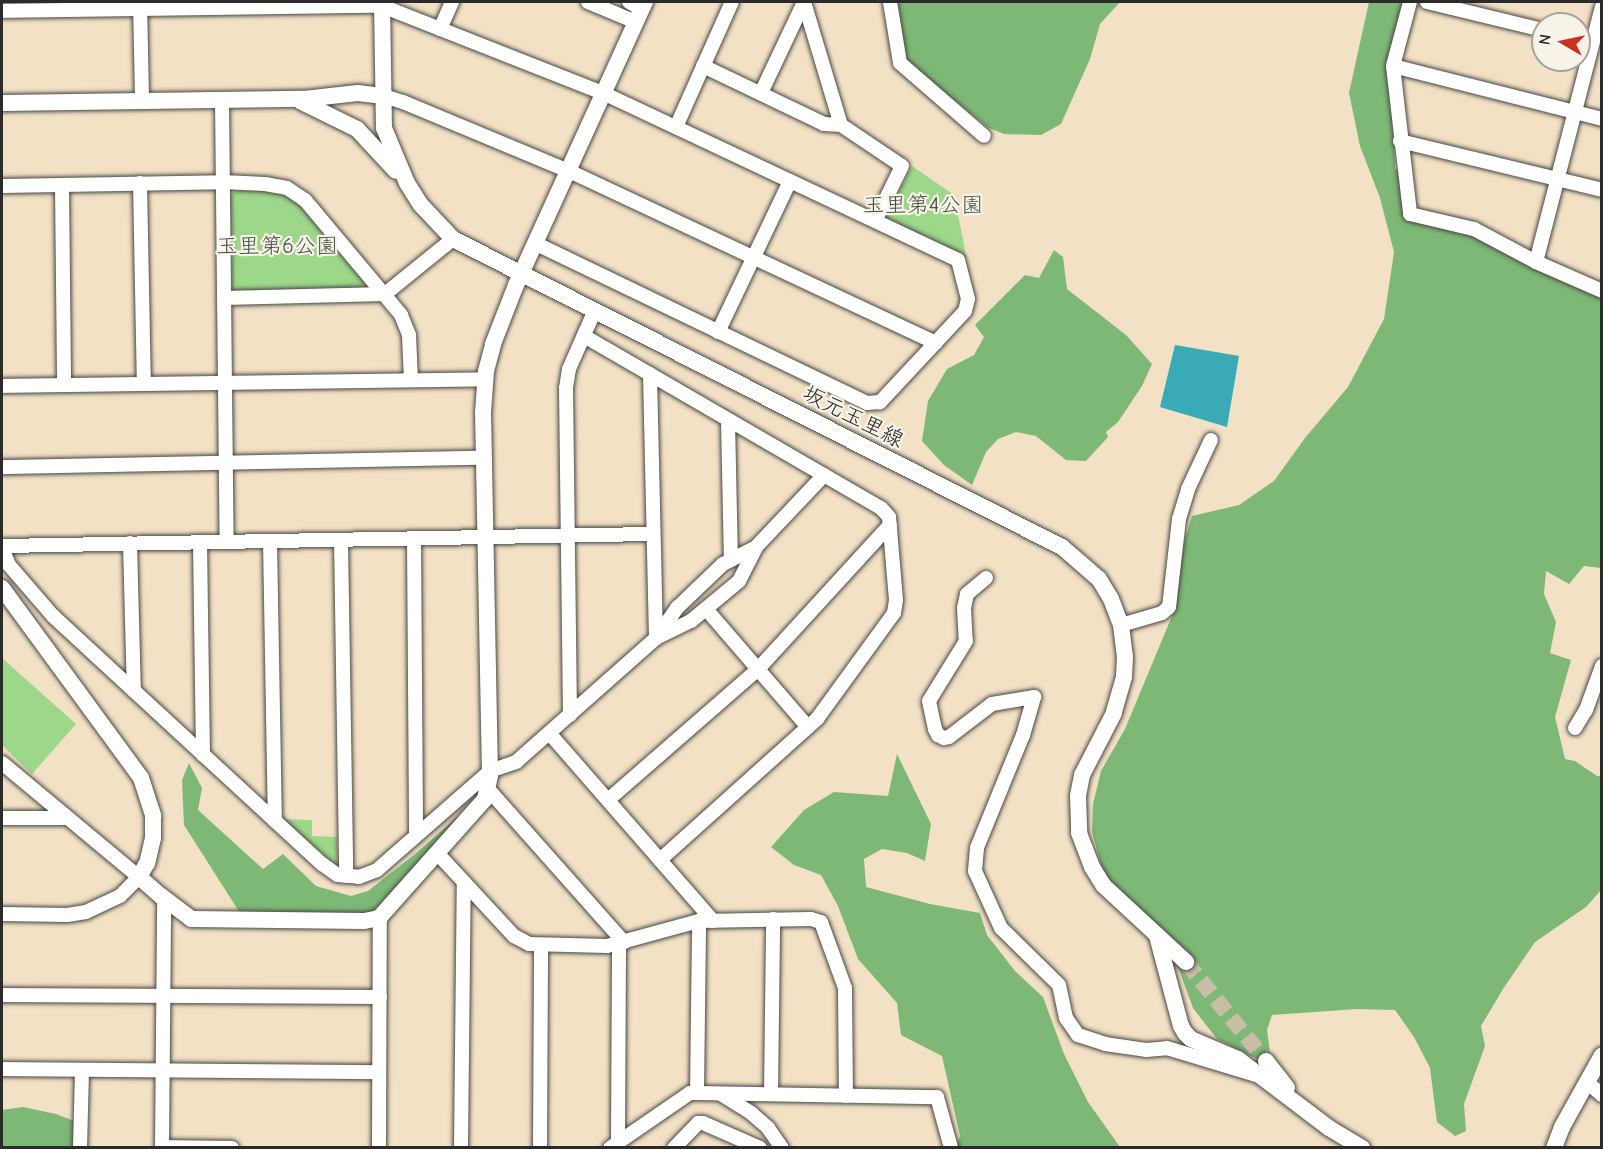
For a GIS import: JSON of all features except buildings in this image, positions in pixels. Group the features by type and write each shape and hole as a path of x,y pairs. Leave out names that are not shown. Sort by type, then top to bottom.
{"street":[{"path":"440,29 452,2"},
{"path":"2,763 164,899 186,916 198,920 364,921 380,916 485,799 490,771 484,459 486,379 493,344 521,274 569,171 638,8 588,2"},
{"path":"676,127 732,2"},
{"path":"761,93 804,2"},
{"path":"804,2 842,125"},
{"path":"890,2 900,63 984,136"},
{"path":"1410,2 1393,66 1410,214 1474,230 1536,262 1602,291"},
{"path":"1427,2 1531,27"},
{"path":"2,11 58,5 382,4 603,93 958,260 968,299 965,311 880,402 867,402 536,244"},
{"name":"坂元玉里線","path":"382,4 384,128 407,183 421,205 453,239 1062,547 1099,579 1112,599 1121,624 1125,657 1120,697 1083,776 1078,796 1079,833 1092,867 1104,886 1186,962"},
{"path":"140,5 141,100"},
{"path":"1591,42 1602,7"},
{"path":"703,66 824,124 842,125 902,166 875,221"},
{"path":"1393,66 1602,119"},
{"path":"1536,262 1584,72"},
{"path":"2,103 298,99 358,93 384,96 569,171 936,343"},
{"path":"298,99 357,129 407,183"},
{"path":"222,100 227,542"},
{"path":"1400,141 1602,190"},
{"path":"718,332 789,181"},
{"path":"140,183 144,384"},
{"path":"2,186 223,183 276,185 297,194 385,294 406,325 411,380"},
{"path":"62,185 64,385"},
{"path":"224,298 385,294 453,239"},
{"path":"570,715 566,388 569,369 595,310"},
{"path":"584,336 881,508 889,517 896,600 894,613 817,719 660,860"},
{"path":"650,374 656,638"},
{"path":"2,386 486,379"},
{"path":"728,420 731,560"},
{"path":"1121,624 1162,613 1169,607 1179,519 1188,489 1211,440"},
{"path":"2,467 484,459"},
{"path":"656,638 691,621 739,581 756,547 824,475"},
{"path":"608,801 758,669 890,525"},
{"path":"653,534 2,547 9,565 53,616 274,821 330,871 359,877 377,870 490,771 516,762 550,734 656,638 678,607 723,564 756,547"},
{"path":"414,538 417,835"},
{"path":"341,540 346,876"},
{"path":"270,541 274,821"},
{"path":"200,542 203,755"},
{"path":"130,543 134,691"},
{"path":"986,578 967,594 964,608 966,641 929,701 935,729 938,735 944,738 949,737 992,704 1034,697 1023,735 977,848 975,871 1001,928 1059,985 1066,1018 1078,1035 1105,1044 1146,1050 1167,1048 1264,1069"},
{"path":"2,588 141,778 153,816 153,838 147,863 139,877 120,896 86,912 67,915 2,914"},
{"path":"706,609 808,727"},
{"path":"1575,728 1586,710 1602,666"},
{"path":"550,734 660,860 706,921 697,1093"},
{"path":"488,789 622,943 614,1144"},
{"path":"2,818 67,818"},
{"path":"438,854 514,936 529,944 607,946 706,921 812,919 821,922 845,987 846,1096"},
{"path":"461,1148 464,882"},
{"path":"164,899 162,1147 232,1148"},
{"path":"379,1148 380,916"},
{"path":"771,1094 773,920"},
{"path":"1158,936 1181,1026 1185,1033 1191,1039 1264,1069 1303,1107 1336,1133 1362,1148"},
{"path":"540,1148 541,945"},
{"path":"2,995 380,997"},
{"path":"1554,1148 1602,1055"},
{"path":"2,1069 379,1072"},
{"path":"80,1148 82,1070"},
{"path":"1587,1082 1602,1095"},
{"path":"614,1144 690,1093 697,1093 937,1097 951,1148"},
{"path":"721,1094 751,1113 775,1136 782,1148"},
{"path":"674,1148 693,1128 703,1123 760,1148"}],"green space":[{"path":"901,2 1120,2 1100,24 1090,59 1061,124 1041,135 1004,134 989,128 907,62 902,53 897,5"},
{"path":"1369,2 1404,2 1389,65 1395,168 1402,177 1406,217 1471,233 1601,298 1601,568 1584,566 1569,584 1546,571 1544,594 1556,622 1550,653 1571,660 1555,717 1565,759 1575,761 1597,776 1601,776 1601,890 1586,907 1535,942 1481,1026 1485,1046 1464,1104 1466,1131 1455,1136 1437,1122 1430,1068 1414,1037 1395,1010 1357,1009 1272,1015 1267,1030 1270,1053 1261,1061 1217,1039 1193,1008 1175,959 1103,872 1092,832 1093,804 1101,771 1125,729 1177,604 1175,572 1192,516 1239,505 1274,481 1305,438 1348,387 1384,319 1394,252 1380,198 1360,146 1349,93"},
{"name":"玉里第4公園","path":"912,166 951,193 956,204 967,260 888,219 887,216"},
{"name":"玉里第6公園","path":"263,190 290,197 301,206 365,281 362,291 236,294 232,290 230,197 235,191"},
{"path":"1054,250 1063,257 1067,289 1126,335 1152,364 1142,386 1118,422 1106,432 1108,437 1086,461 1066,460 1036,436 1016,432 998,439 986,452 972,485 944,465 922,441 928,401 947,369 974,355 984,337 975,325 1025,275 1039,278"},
{"path":"2,658 76,724 32,774 2,745"},
{"path":"897,754 931,824 925,861 907,853 882,849 864,859 866,887 930,904 980,913 987,935 1015,971 1043,997 1064,1054 1088,1102 1120,1147 956,1147 960,1136 942,1056 901,1035 897,1003 858,959 838,906 821,875 794,865 771,847 804,810 834,792 888,796"},
{"path":"189,763 202,788 198,810 263,869 283,854 316,886 351,896 368,891 463,812 372,913 240,913 184,825 182,780"},
{"path":"282,819 312,820 312,836 337,837 337,866"},
{"path":"23,1107 56,1114 74,1121 76,1147 2,1147 2,1110"}],"water":[{"path":"1175,345 1239,356 1227,427 1160,407"}],"tunnel":[{"path":"1186,962 1266,1061"}]}
